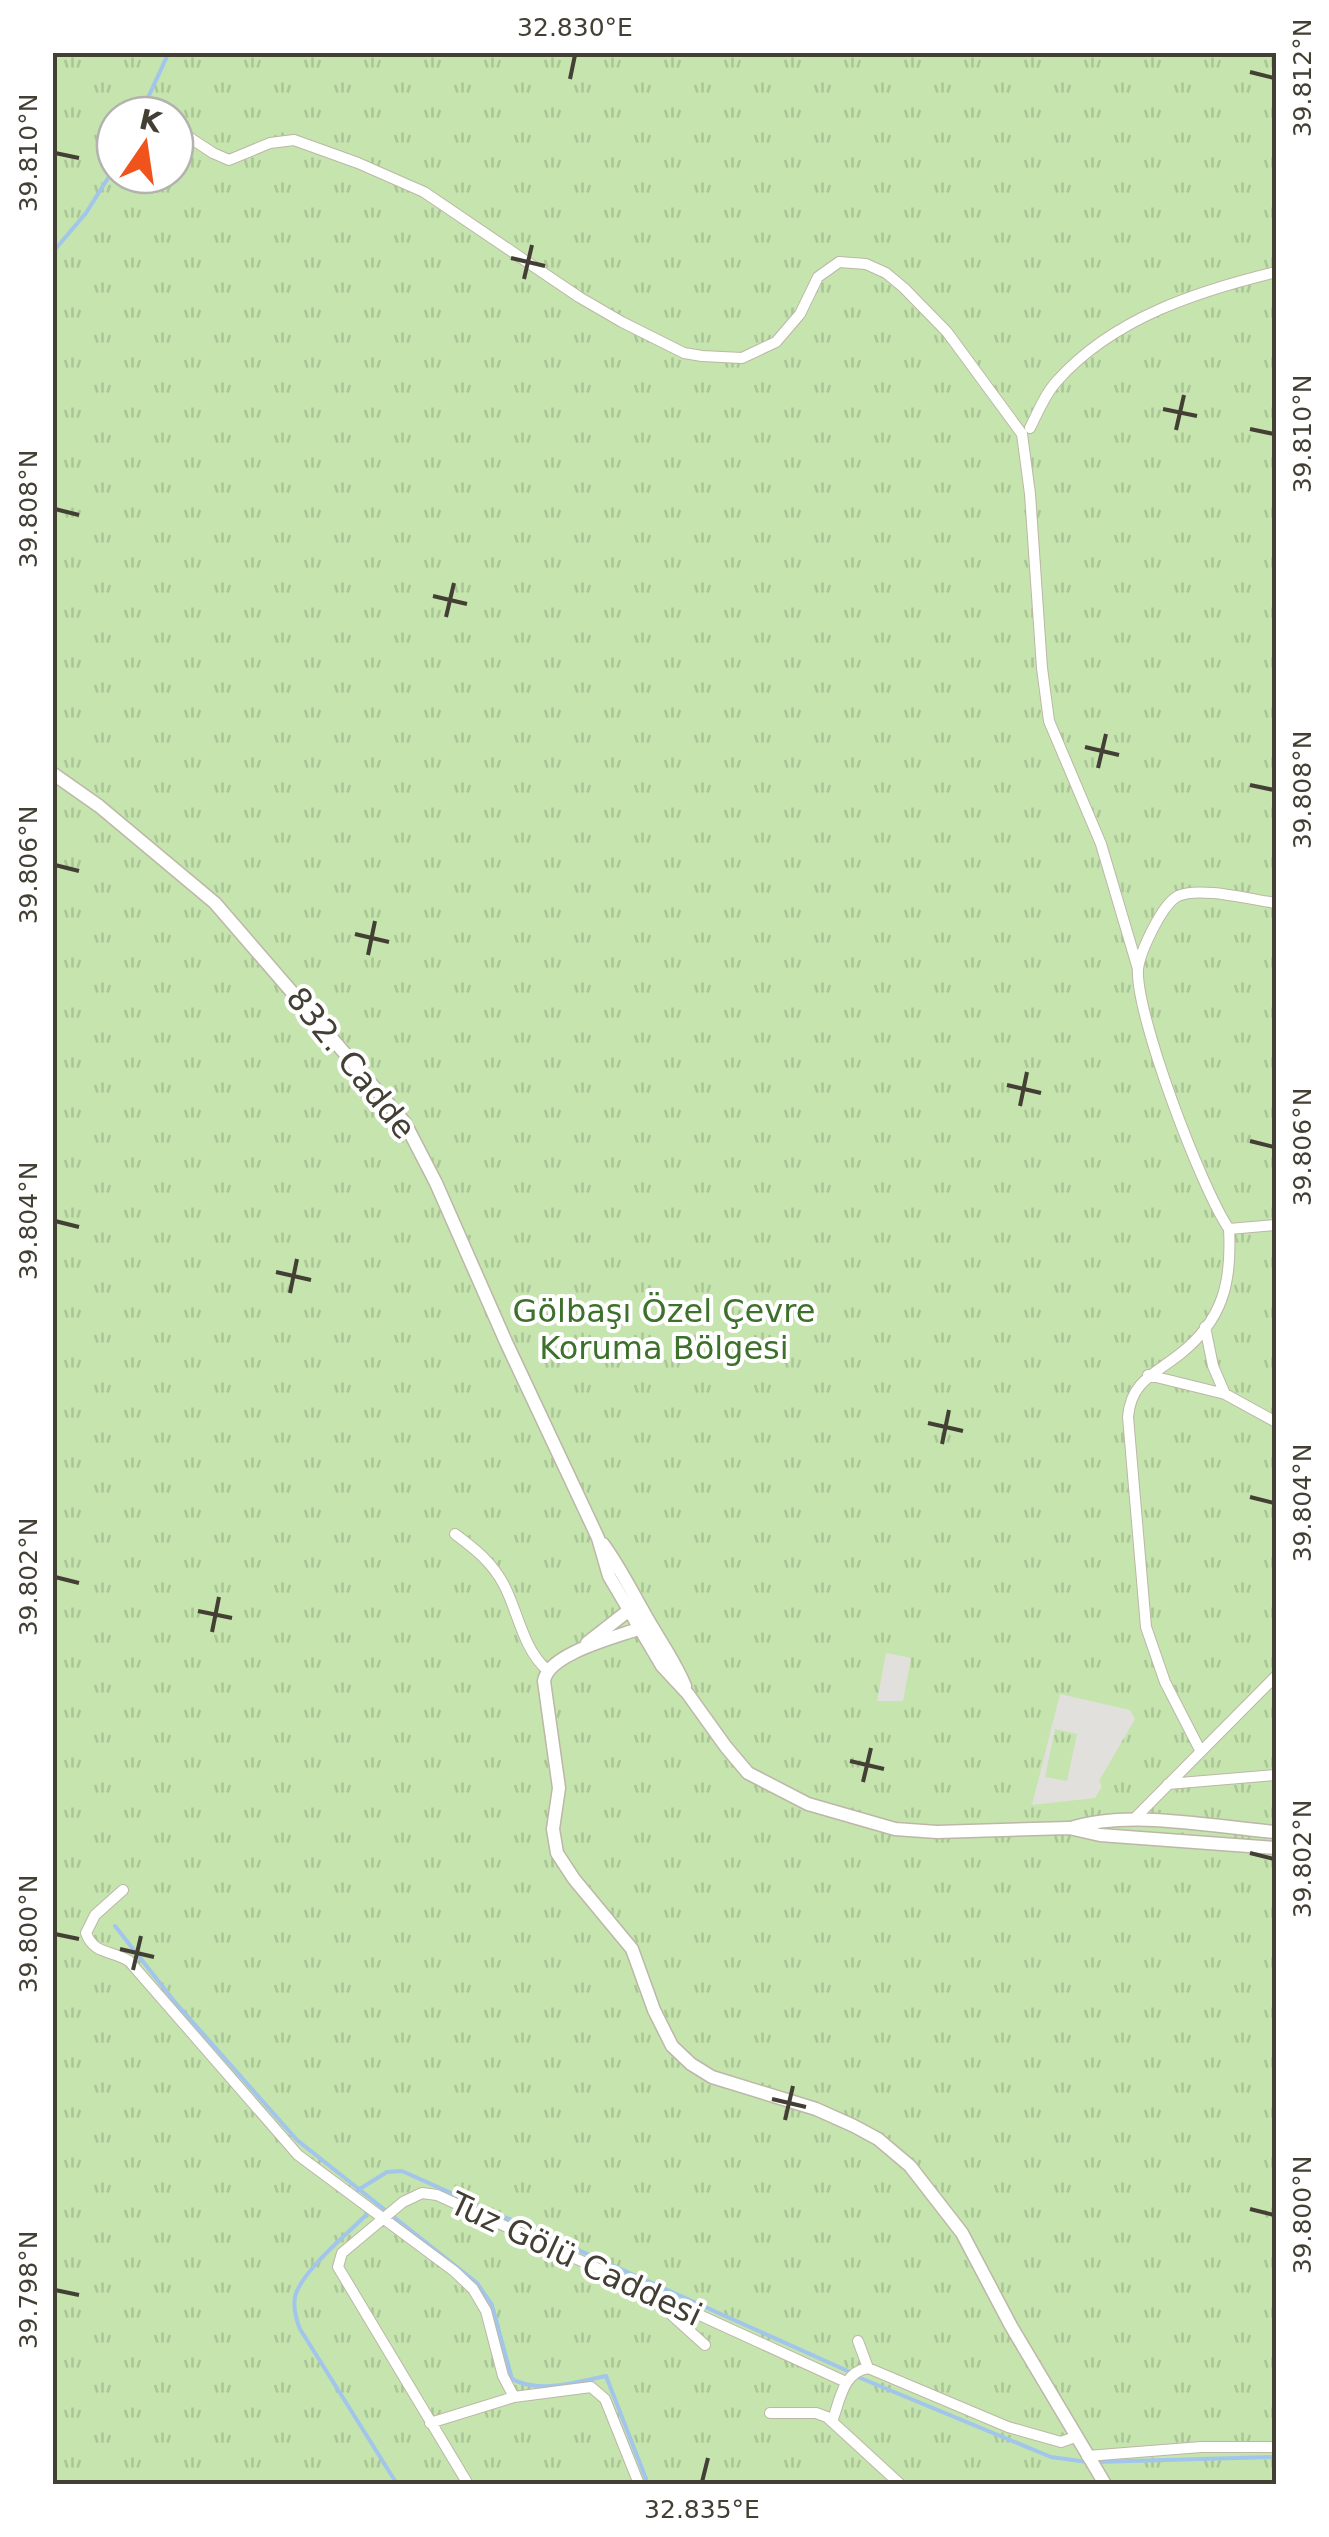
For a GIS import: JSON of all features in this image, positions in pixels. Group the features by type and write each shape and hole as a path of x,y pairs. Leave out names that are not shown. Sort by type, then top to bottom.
{"street":[{"path":"195,141 229,160 270,142 294,140 358,163 424,192 652,338 702,356 742,358 776,342 800,314 818,277 839,262 866,264 886,273 904,288 947,332 1022,434 1050,721 1101,844 1138,969 1153,1040 1181,1122 1210,1196 1230,1230 1226,1291 1205,1327 1183,1352 1148,1375 1132,1395 1128,1417 1145,1619 1164,1682 1200,1750"},
{"path":"1030,428 1056,382 1112,334 1212,288 1276,272"},
{"name":"832. Cadde","path":"52,773 99,806 215,903 405,1122 598,1538 622,1569 662,1666 748,1773 808,1804 877,1826 917,1832 1069,1828 1100,1835 1276,1848"},
{"path":"1138,969 1164,909 1182,894 1276,904"},
{"path":"1230,1230 1276,1225"},
{"path":"1205,1327 1213,1366 1225,1394"},
{"path":"1148,1375 1225,1394 1276,1422"},
{"path":"455,1534 485,1556 505,1586 534,1658 547,1670"},
{"path":"578,1651 639,1617"},
{"path":"639,1617 547,1670 544,1681 559,1788 553,1828 557,1853 632,1950 672,2046 690,2064 712,2078 826,2113 878,2139 931,2190 962,2233 1105,2484"},
{"path":"1134,1820 1276,1676"},
{"path":"1167,1784 1276,1776"},
{"name":"832. Cadde","path":"1069,1828 1099,1819 1276,1832"},
{"path":"122,1890 90,1921 86,1933 92,1945 128,1961 286,2142 312,2166 382,2212 454,2271 479,2297 514,2397"},
{"name":"Tuz Gölü Caddesi","path":"468,2484 338,2267 342,2253 382,2212 416,2195 437,2195 646,2292 855,2374 1008,2427 1061,2442 1075,2437"},
{"path":"646,2292 705,2345"},
{"path":"832,2422 855,2374 858,2341"},
{"path":"430,2423 514,2397 584,2387 596,2389 606,2399 639,2484"},
{"path":"770,2414 816,2413 832,2422 900,2484"},
{"path":"1087,2456 1201,2447 1276,2447"}],"green space":[{"name":"Gölbaşı Özel Çevre Koruma Bölgesi","path":"52,53 1276,53 1276,2484 53,2484"}],"shaded area":[{"path":"886,1653 911,1658 903,1701 877,1701"},
{"path":"1060,1694 1130,1710 1135,1719 1099,1781 1102,1786 1095,1798 1032,1805","holes":["1055,1729 1077,1734 1067,1781 1045,1777"]}],"waterway":[{"path":"149,95 169,52"},
{"path":"52,253 97,195"},
{"path":"115,1926 174,2001 297,2140 477,2283 492,2305 512,2379 546,2386 606,2376 648,2484"},
{"path":"358,2190 387,2172 402,2171 850,2372"},
{"path":"369,2212 306,2276 295,2297 295,2309 300,2329 397,2484"},
{"path":"858,2377 1051,2457 1087,2462"},
{"path":"1096,2462 1276,2457"}]}
